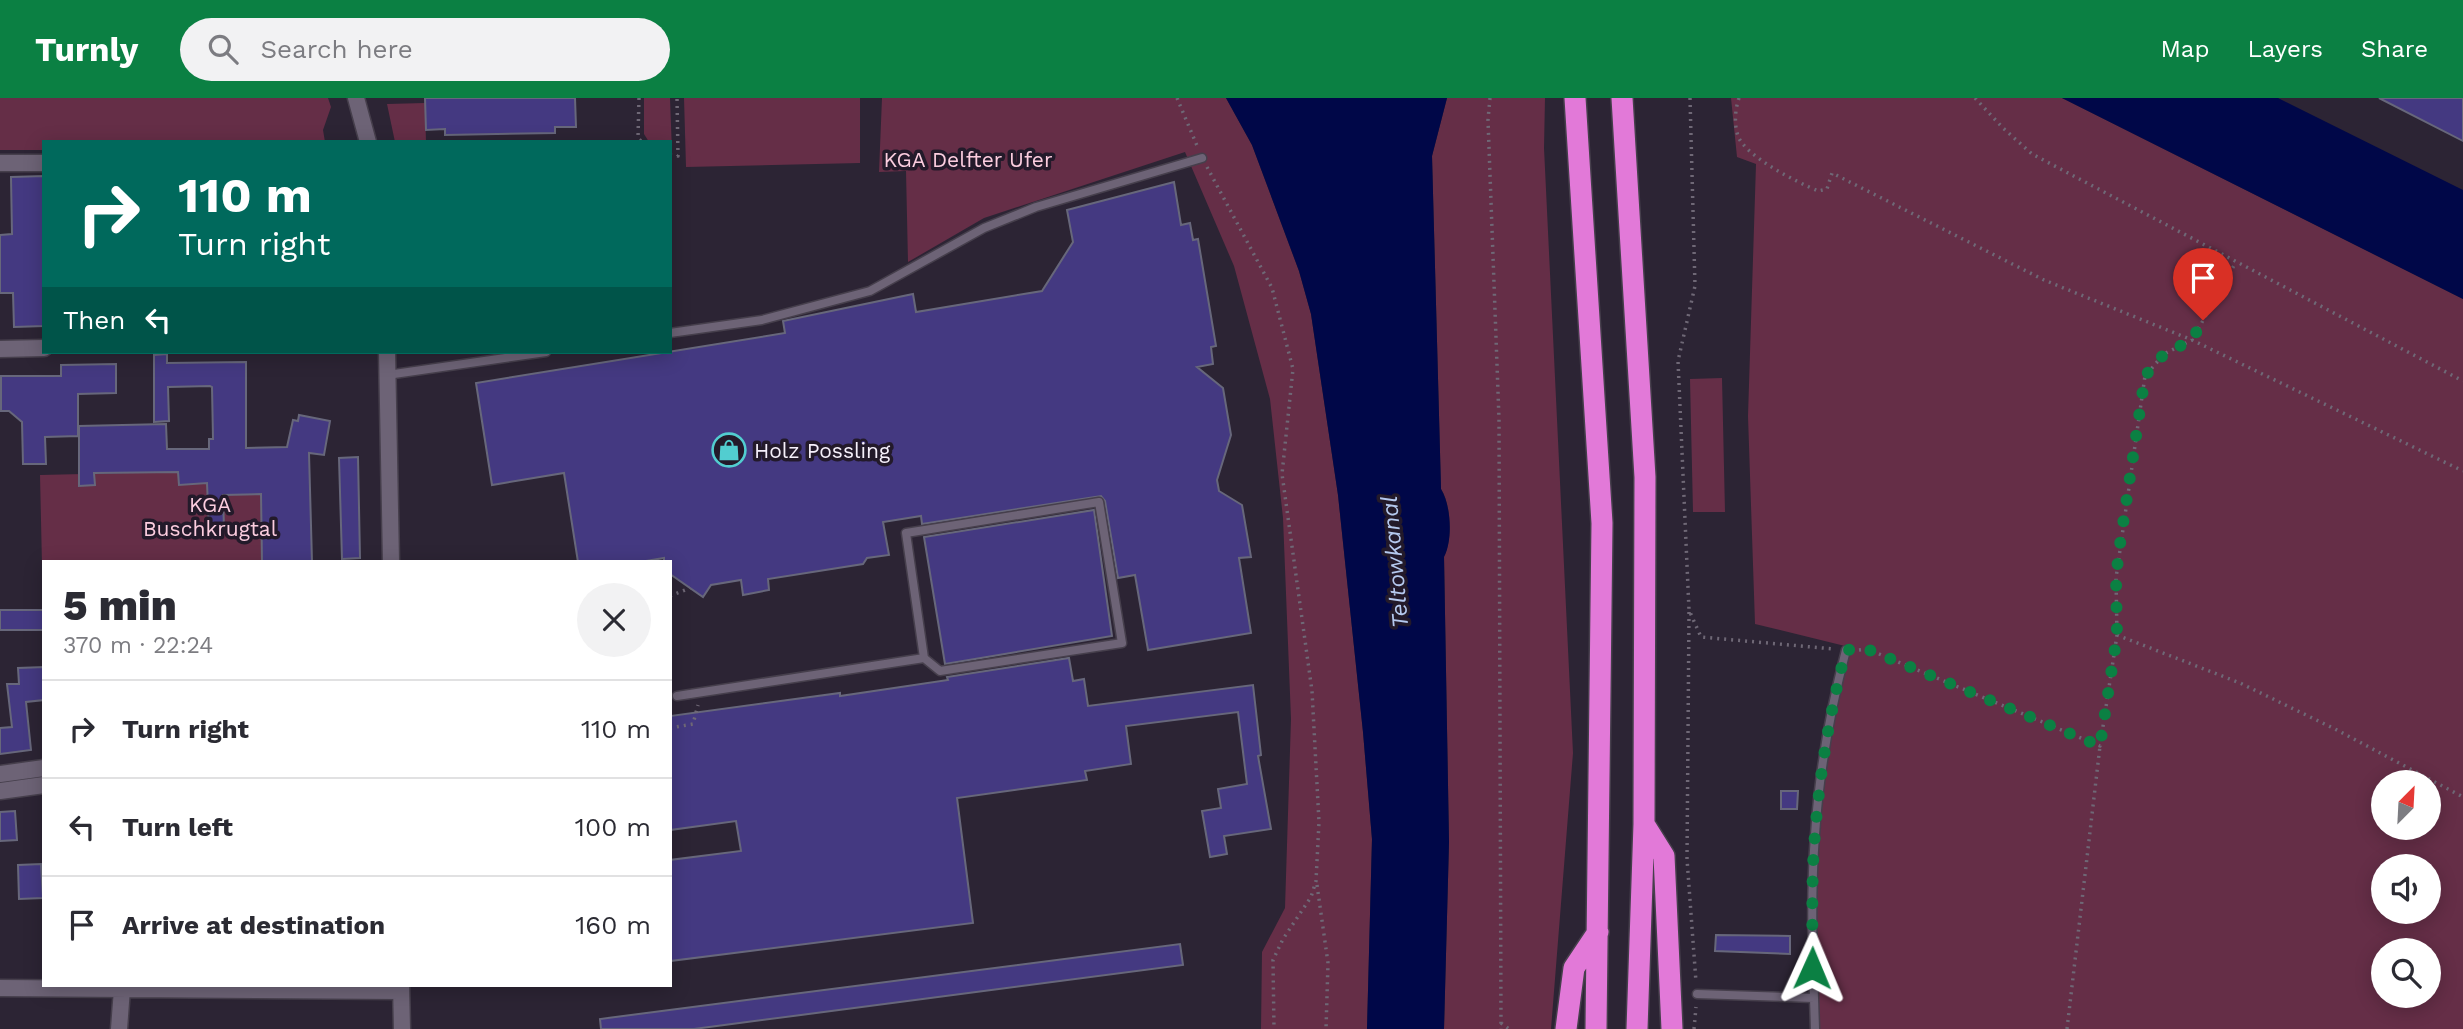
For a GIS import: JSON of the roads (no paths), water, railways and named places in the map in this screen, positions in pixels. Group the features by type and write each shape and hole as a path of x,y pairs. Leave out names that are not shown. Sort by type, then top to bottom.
{"highway":[{"path":"1575,98 1602,523 1597,1029"},
{"path":"1622,103 1645,477 1644,824 1637,1029"},
{"path":"1644,824 1664,856 1672,1029"},
{"path":"1566,1029 1574,968 1598,932"}],"street":[{"path":"356,98 367,140"},
{"path":"0,163 42,163"},
{"path":"0,349 42,348"},
{"path":"387,354 391,560"},
{"path":"0,774 42,768"},
{"path":"0,791 42,785"},
{"path":"0,988 401,988 402,1029"},
{"path":"119,1029 122,989"}],"lane":[{"path":"672,333 762,320 870,291 984,228 1036,207 1202,158"},
{"path":"387,375 532,354"},
{"path":"677,696 924,658 940,671 1122,643 1099,502 906,533 924,658"},
{"path":"1815,1029 1812,968 1815,837 1822,762 1831,708 1846,650"},
{"path":"1697,994 1814,998"}],"water":[{"name":"Teltowkanal","path":"1226,98 1447,98 1432,156 1441,489 1450,523 1449,541 1444,557 1449,842 1444,1029 1367,1029 1372,839 1338,495 1311,314 1299,271 1252,145"},
{"path":"2062,98 2278,98 2463,190 2463,299"}],"place":[{"name":"Holz Possling","path":"729,450"}],"park label":[{"name":"KGA Delfter Ufer","path":"968,159"},
{"name":"KGA Buschkrugtal","path":"210,516"}]}
